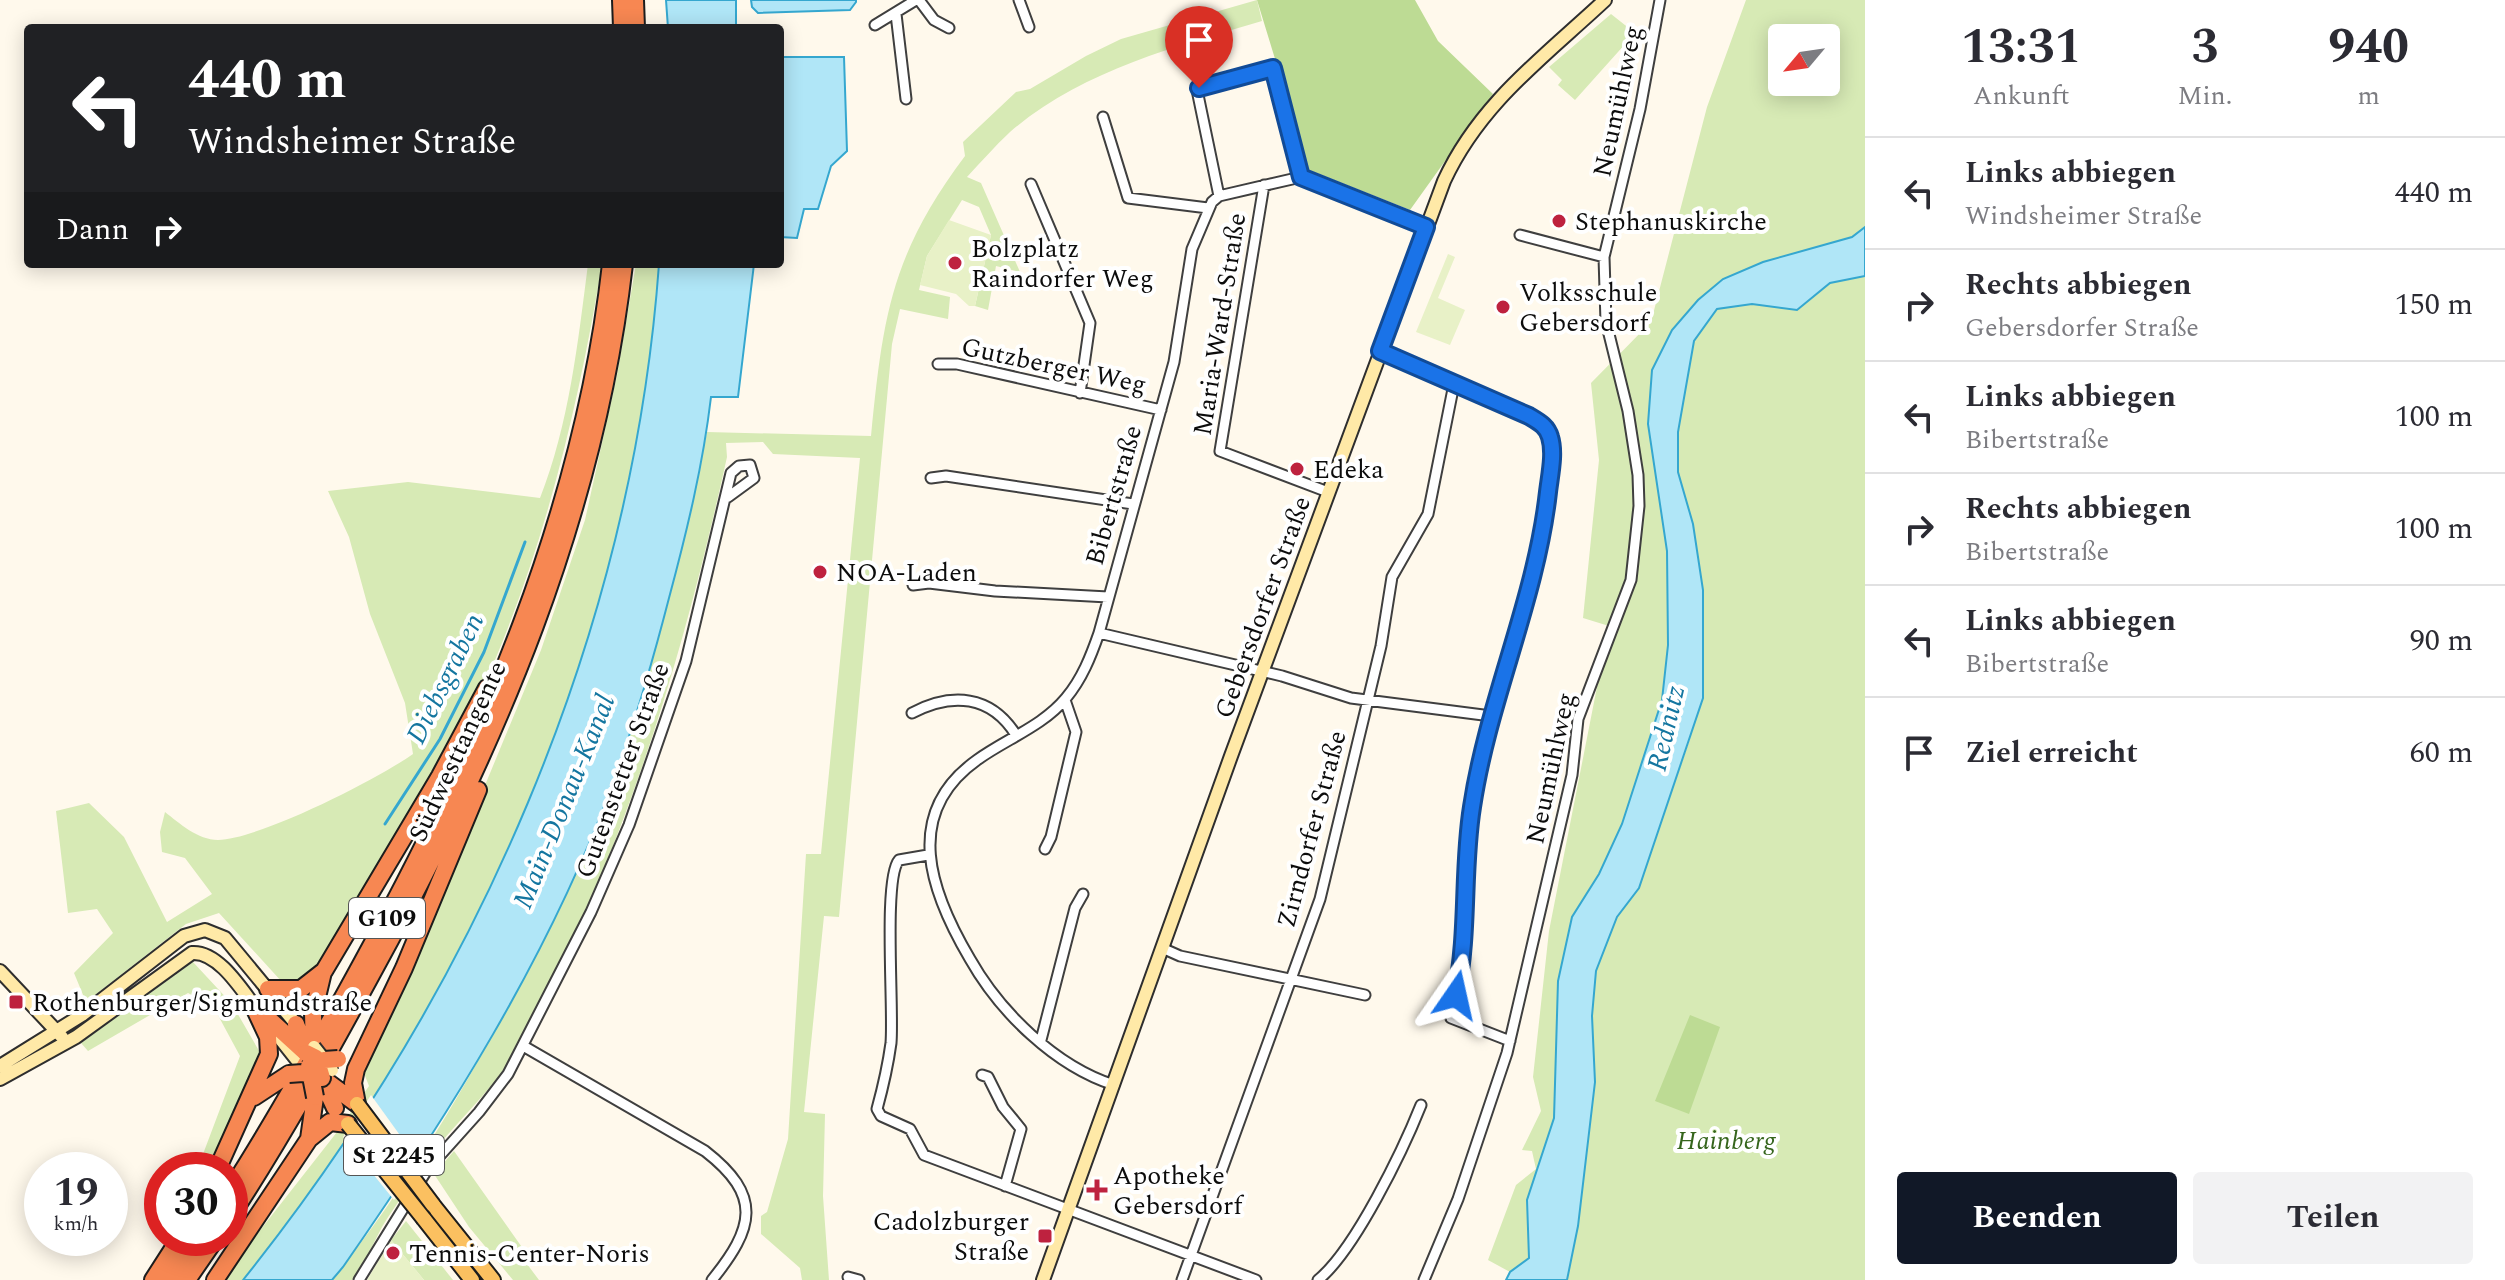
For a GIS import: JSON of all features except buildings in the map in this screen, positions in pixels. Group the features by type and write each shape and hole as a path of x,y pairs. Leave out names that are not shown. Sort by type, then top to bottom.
{"highway":[{"path":"621,0 622,24"},
{"path":"635,0 636,24"},
{"name":"Südwesttangente","path":"248,1161 323,1034 409,876 468,756 520,632 574,463 591,390 610,268"},
{"name":"Südwesttangente","path":"248,1187 350,1014 435,855 492,739 536,629 571,526 601,405 623,268"},
{"path":"309,1139 315,1064 313,1014 324,971 440,776 520,632"},
{"path":"357,1104 353,1076 459,838 490,762 492,739"},
{"path":"268,989 301,989 324,971"},
{"path":"253,1005 357,1104"},
{"path":"226,1152 270,1048 253,1005"},
{"path":"215,1280 309,1139 325,1124 343,1119 296,1024"},
{"path":"249,1103 263,1088 315,1064 355,1051 372,1034"},
{"path":"153,1280 168,1256"},
{"path":"170,1280 187,1256"},
{"path":"187,1280 204,1256"}],"main road":[{"name":"Gebersdorfer Straße","path":"1043,1280 1261,672 1449,168 1478,122 1526,70 1605,0"},
{"path":"0,1066 57,1031 193,931 209,931 223,936 296,1024"},
{"path":"0,1079 67,1043 192,953 202,954 214,961 253,1005"},
{"path":"0,971 67,1043"},
{"name":"St 2245","path":"357,1104 493,1280"},
{"name":"St 2245","path":"343,1119 472,1280"}],"street":[{"path":"875,25 918,0 934,20 949,28"},
{"path":"1019,0 1029,27"},
{"name":"Neumühlweg","path":"1424,1280 1458,1199 1510,1041 1572,775 1578,719 1631,580 1636,542 1638,475 1628,411 1606,322 1604,257 1640,109 1660,0"},
{"path":"896,14 906,99"},
{"path":"1301,177 1273,68 1197,90 1219,196 1301,177 1426,227"},
{"path":"1103,117 1128,198 1208,208"},
{"path":"1031,184 1090,323 1080,393"},
{"name":"Maria-Ward-Straße","path":"1264,185 1220,451 1328,492"},
{"name":"Bibertstraße","path":"1065,700 1087,666 1099,633 1174,362 1186,270 1208,208 1219,196"},
{"path":"1520,235 1604,257"},
{"path":"1380,351 1543,424 1551,443 1546,509 1536,558 1491,716 1471,809 1465,947 1451,1018 1510,1041"},
{"name":"Gutzberger Weg","path":"938,364 957,364 1161,410"},
{"name":"Zirndorfer Straße","path":"1182,1280 1292,978 1335,848 1392,577 1428,514 1454,384"},
{"path":"931,478 946,476 1133,504"},
{"name":"Gutenstetter Straße","path":"359,1280 427,1170 479,1112 525,1047 629,825 686,661 728,497"},
{"path":"913,585 929,583 992,591 1108,597"},
{"path":"1099,633 1261,672 1324,693 1491,716"},
{"path":"1045,849 1051,837 1076,732 1065,700 976,761 951,784 934,814 928,855 950,923 972,964 1003,1005 1041,1040 1080,1069 1114,1085"},
{"path":"912,713 937,702 978,703 1000,713 1016,735"},
{"path":"928,855 899,860 894,865 890,1044 877,1109 881,1116 910,1129 924,1155 1256,1280"},
{"path":"1041,1040 1075,908 1083,894"},
{"path":"1162,948 1235,968 1365,995"},
{"path":"525,1047 705,1151 727,1168 746,1199 747,1217 735,1251 712,1280"},
{"path":"982,1075 988,1077 1003,1107 1021,1129 1005,1186"},
{"path":"1318,1280 1333,1265 1382,1188 1421,1105"},
{"path":"848,1277 859,1280"}],"green space":[{"path":"1257,0 1262,21 1162,51 1098,77 1038,111 1010,132 967,177 981,183 1020,272 996,266 988,310 975,306 991,235 979,207 962,200 927,256 919,290 950,297 948,319 900,309 892,344 839,917 824,916 804,1112 825,1114 823,1196 829,1280 802,1280 800,1268 761,1234 761,1216 767,1212 788,1139 806,854 821,854 860,458 773,454 763,442 726,443 727,457 690,610 644,761 587,908 554,979 507,1065 426,1162 387,1219 352,1280 332,1280 392,1200 446,1116 519,985 589,843 628,739 655,652 707,432 871,436 880,356 895,288 921,225 965,156 963,142 1016,92 1030,89 1121,39"},
{"path":"1257,0 1415,0 1438,41 1493,94 1410,210 1309,170"},
{"path":"1746,0 1865,0 1865,227 1852,237 1763,262 1723,279 1648,424 1667,551 1668,645 1662,700 1622,824 1599,874 1572,918 1556,1061 1554,1118 1527,1200 1529,1258 1510,1272 1488,1260 1516,1185 1536,1169 1532,1151 1522,1150 1541,1111 1533,1077 1549,931 1609,626 1583,618 1599,460 1591,383 1651,322 1707,107"},
{"path":"1611,14 1635,33 1575,100 1558,85 1562,80 1549,67"},
{"name":"Bolzplatz Raindorfer Weg","path":"949,220 991,235 975,306 969,306 956,294 920,285 927,256"},
{"path":"1448,254 1455,257 1438,298 1465,310 1450,345 1416,332"},
{"name":"Hainberg","path":"1865,266 1865,1280 1561,1280 1596,971 1617,917 1653,845 1690,739 1700,570 1693,524 1678,472 1673,405 1694,341 1717,309"},
{"path":"587,268 601,268 581,376 554,487 500,649 477,701 320,966 301,981 282,982 219,913 186,924 86,1002 74,973 113,933 97,909 68,913 56,811 89,803 124,837 167,922 212,894 185,858 162,852 160,832 165,812 203,837 218,840 237,837 318,806 413,754 405,703 370,614 349,537 328,491 408,482 540,498 558,442 576,353"},
{"path":"635,268 659,268 643,403 615,539 577,672 528,803 469,929 402,1051 326,1168 243,1280 221,1280 240,1256 248,1256 248,1246 369,1086 362,1068 423,935 541,650 585,520 617,375"},
{"path":"193,962 232,1004 262,1056 219,1152 204,1152 240,1056 213,1006 188,993 88,1051 81,1043"},
{"path":"1690,1015 1720,1027 1689,1114 1655,1101"},
{"path":"454,1151 531,1260 527,1264 539,1280 513,1280 469,1227 434,1174"},
{"path":"406,1221 453,1280 424,1280 391,1240"},
{"name":"Tennis-Center-Noris","path":"391,1240 424,1280 367,1280"}],"water":[{"path":"666,0 736,0 736,24 668,24"},
{"path":"751,0 856,2 850,10 758,13 752,7"},
{"path":"784,57 844,57 847,151 831,166 818,209 804,209 797,238 784,237"},
{"name":"Rednitz","path":"1865,227 1865,276 1830,283 1797,310 1752,304 1717,309 1694,341 1678,432 1678,472 1693,524 1703,590 1703,698 1639,888 1617,917 1596,971 1592,1016 1595,1082 1578,1226 1567,1280 1506,1280 1510,1272 1529,1258 1527,1200 1554,1118 1558,981 1572,917 1599,874 1622,824 1662,700 1668,645 1667,551 1648,424 1652,370 1672,330 1698,300 1723,279 1763,262 1852,237"},
{"name":"Main-Donau-Kanal","path":"659,268 754,268 738,397 711,397 694,498 657,644 613,783 559,911 458,1093 332,1280 243,1280 326,1168 402,1051 469,929 528,803 577,672 615,539 643,403"}],"pier":[{"path":"371,1095 420,1163 394,1200 343,1137"}],"waterway":[{"name":"Diebsgraben","path":"385,824 440,739 484,652 525,542"}],"place":[{"name":"Stephanuskirche","path":"1559,221"},
{"name":"Bolzplatz Raindorfer Weg","path":"955,263"},
{"name":"Volksschule Gebersdorf","path":"1503,307"},
{"name":"Edeka","path":"1297,469"},
{"name":"NOA-Laden","path":"820,572"},
{"name":"Rothenburger/Sigmundstraße","path":"16,1002"},
{"name":"Apotheke Gebersdorf","path":"1097,1190"},
{"name":"Cadolzburger Straße","path":"1045,1236"},
{"name":"Tennis-Center-Noris","path":"393,1253"}],"route":[{"path":"1199,88 1273,68 1301,177 1426,227 1380,351 1529,416 1543,424 1550,434 1546,509 1536,558 1519,628 1491,716 1471,809 1465,947 1456,995"}]}
